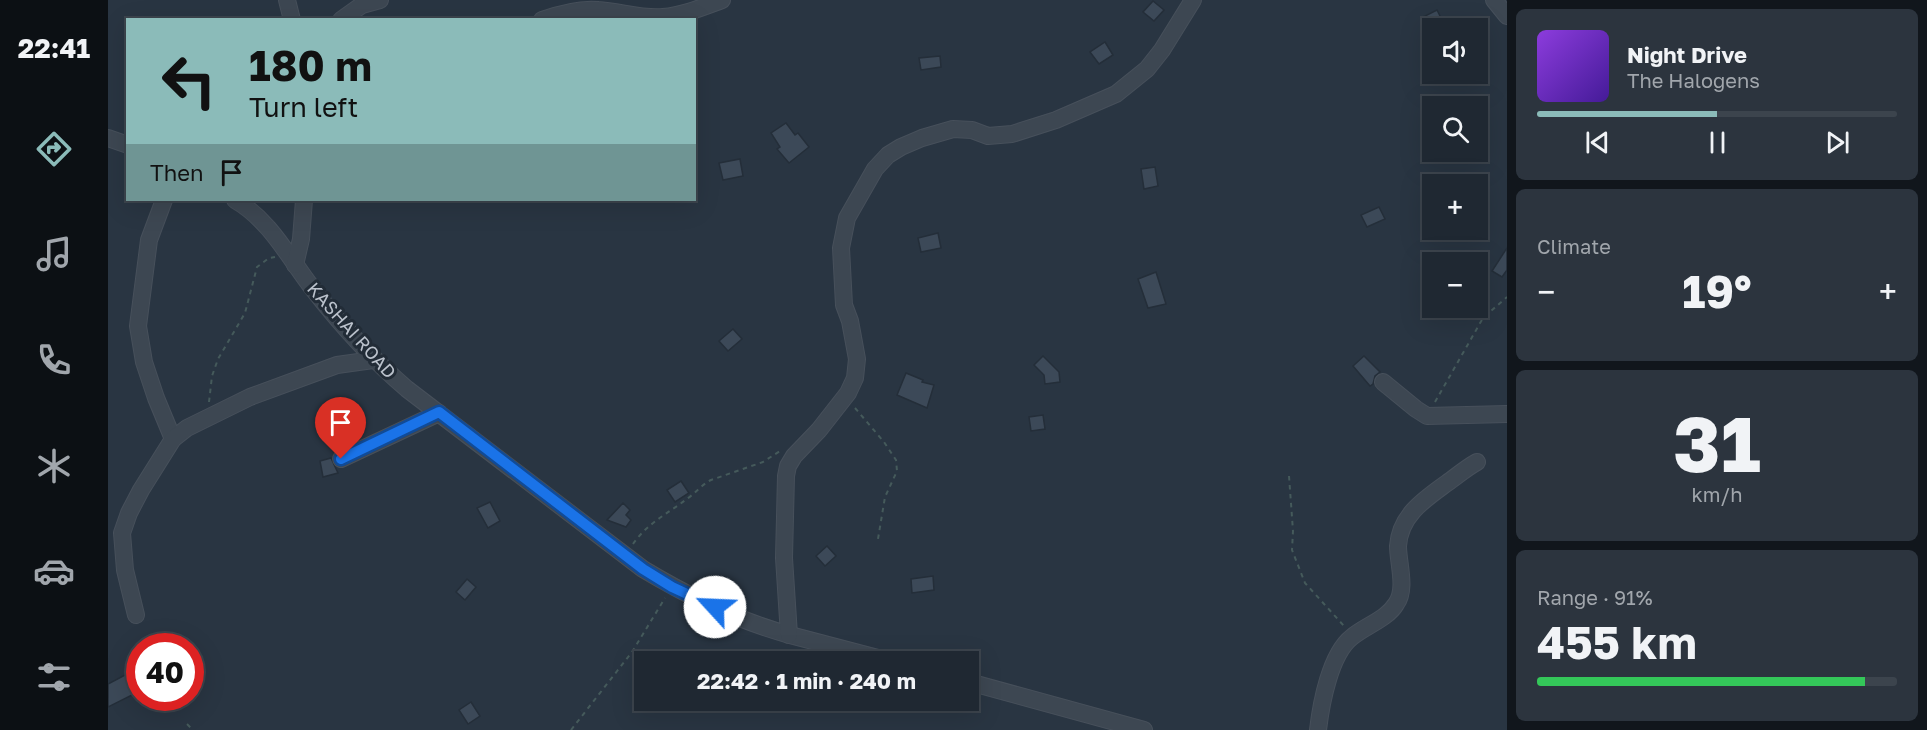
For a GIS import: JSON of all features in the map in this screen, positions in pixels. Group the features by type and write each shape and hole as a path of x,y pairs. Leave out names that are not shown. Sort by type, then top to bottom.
{"street":[{"path":"287,0 292,18"},
{"path":"344,18 362,5 380,0"},
{"path":"547,18 561,13 595,9 663,17 691,11 722,0"},
{"path":"789,635 784,558 784,492 788,466 844,398 855,378 857,359 850,321 843,305 843,233 847,218 875,169 894,151 922,138 953,129 972,129 988,136 1012,134 1056,120 1116,94 1152,63 1193,0"},
{"path":"1494,0 1507,16"},
{"path":"108,138 126,144"},
{"path":"164,201 148,240 138,326 144,362 173,439"},
{"name":"KASHAI ROAD","path":"236,201 260,219 279,240 342,324 373,360 407,389 625,556 672,587 715,607 789,635 850,651"},
{"path":"293,261 301,239 304,201"},
{"path":"136,615 125,570 122,533 141,490 173,439 187,428 250,398 337,365 373,360"},
{"path":"1383,382 1416,410 1427,416 1507,414"},
{"path":"341,459 439,412"},
{"path":"1318,730 1320,710 1336,659 1343,646 1350,638 1391,610 1401,594 1398,545 1401,529 1432,492 1477,462"},
{"path":"979,685 1144,730"}],"path":[{"path":"205,419 212,375 218,359 245,312 257,267 269,258 293,261"},
{"path":"1427,416 1460,362 1483,318 1507,297"},
{"path":"844,398 884,442 896,460 897,471 885,498 878,539"},
{"path":"625,556 641,531 692,495 703,484 763,462 782,449"},
{"path":"1288,476 1293,531 1291,542 1296,562 1305,583 1343,623 1347,632 1343,646"},
{"path":"571,730 632,652 672,587"},
{"path":"187,724 193,730"}],"building":[{"path":"1153,1 1164,10 1154,21 1143,12"},
{"path":"1437,10 1441,18 1422,20 1421,18"},
{"path":"1105,42 1113,55 1099,64 1090,52"},
{"path":"940,56 941,67 921,70 919,58"},
{"path":"786,123 795,135 798,133 809,147 789,163 777,149 780,147 771,133"},
{"path":"740,159 743,176 723,180 719,163"},
{"path":"1155,167 1158,186 1144,189 1141,169"},
{"path":"1379,207 1385,219 1367,227 1361,215"},
{"path":"938,233 941,248 921,252 918,238"},
{"path":"1507,248 1507,270 1502,277 1492,271"},
{"path":"1156,272 1166,304 1148,308 1138,279"},
{"path":"733,329 742,339 728,351 719,341"},
{"path":"1043,356 1059,372 1060,382 1045,384 1044,375 1034,365"},
{"path":"1364,356 1380,372 1370,386 1353,366"},
{"path":"906,373 923,380 922,382 934,385 927,408 897,395"},
{"path":"1043,415 1045,429 1031,431 1029,417"},
{"path":"331,458 338,473 323,477 320,461"},
{"path":"681,481 689,493 675,502 667,490"},
{"path":"490,502 500,521 488,528 477,508"},
{"path":"623,503 630,510 626,515 631,520 626,527 607,520"},
{"path":"827,546 836,556 825,566 816,556"},
{"path":"933,576 934,590 912,593 911,579"},
{"path":"467,579 476,587 465,600 456,592"},
{"path":"126,674 126,698 108,707 108,684"},
{"path":"471,702 480,716 468,724 459,710"}],"route":[{"path":"341,459 439,412 643,569 672,587 715,607"}]}
